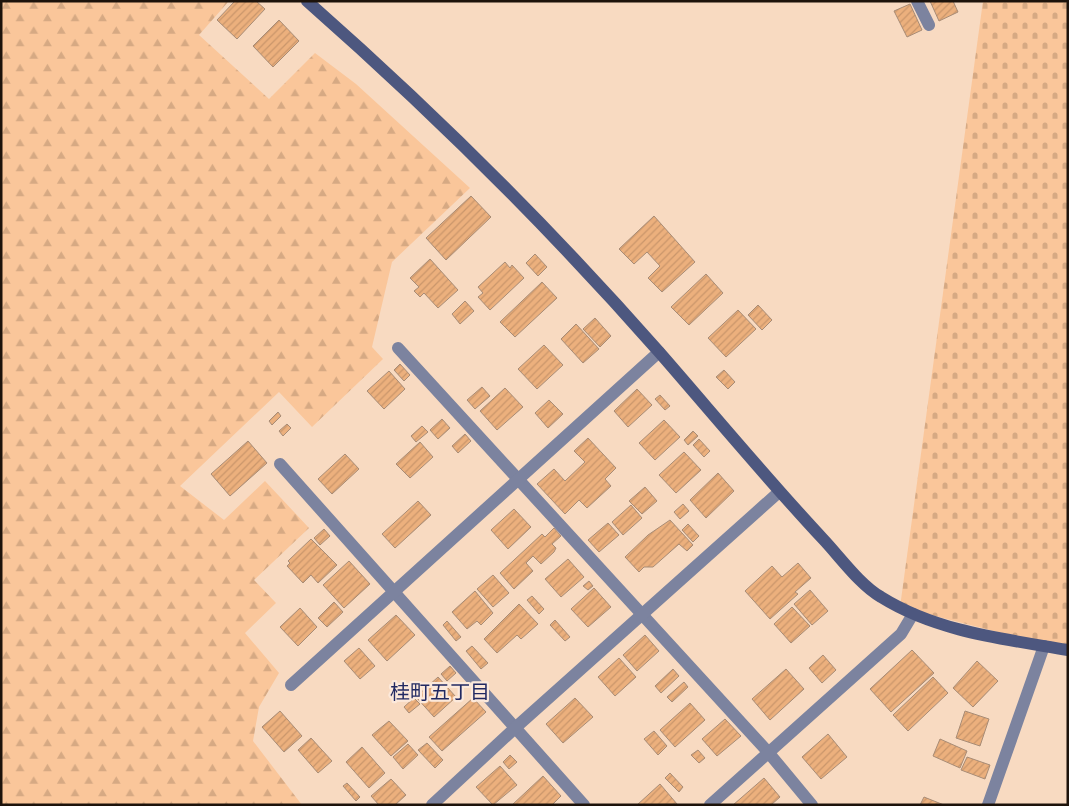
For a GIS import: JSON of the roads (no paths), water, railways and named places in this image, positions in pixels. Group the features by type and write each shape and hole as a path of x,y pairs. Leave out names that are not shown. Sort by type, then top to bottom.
{"street":[{"path":"307,1 457,139 533,215 659,352 779,492 878,596 913,614 978,635 1068,650"},
{"path":"918,1 929,25"},
{"path":"398,348 768,752 812,805"},
{"path":"291,685 659,352"},
{"path":"280,464 584,805"},
{"path":"432,805 515,728 779,492"},
{"path":"710,805 901,634 913,614"},
{"path":"988,805 1044,646"}],"district":[{"name":"桂町五丁目","path":"440,691"}]}
